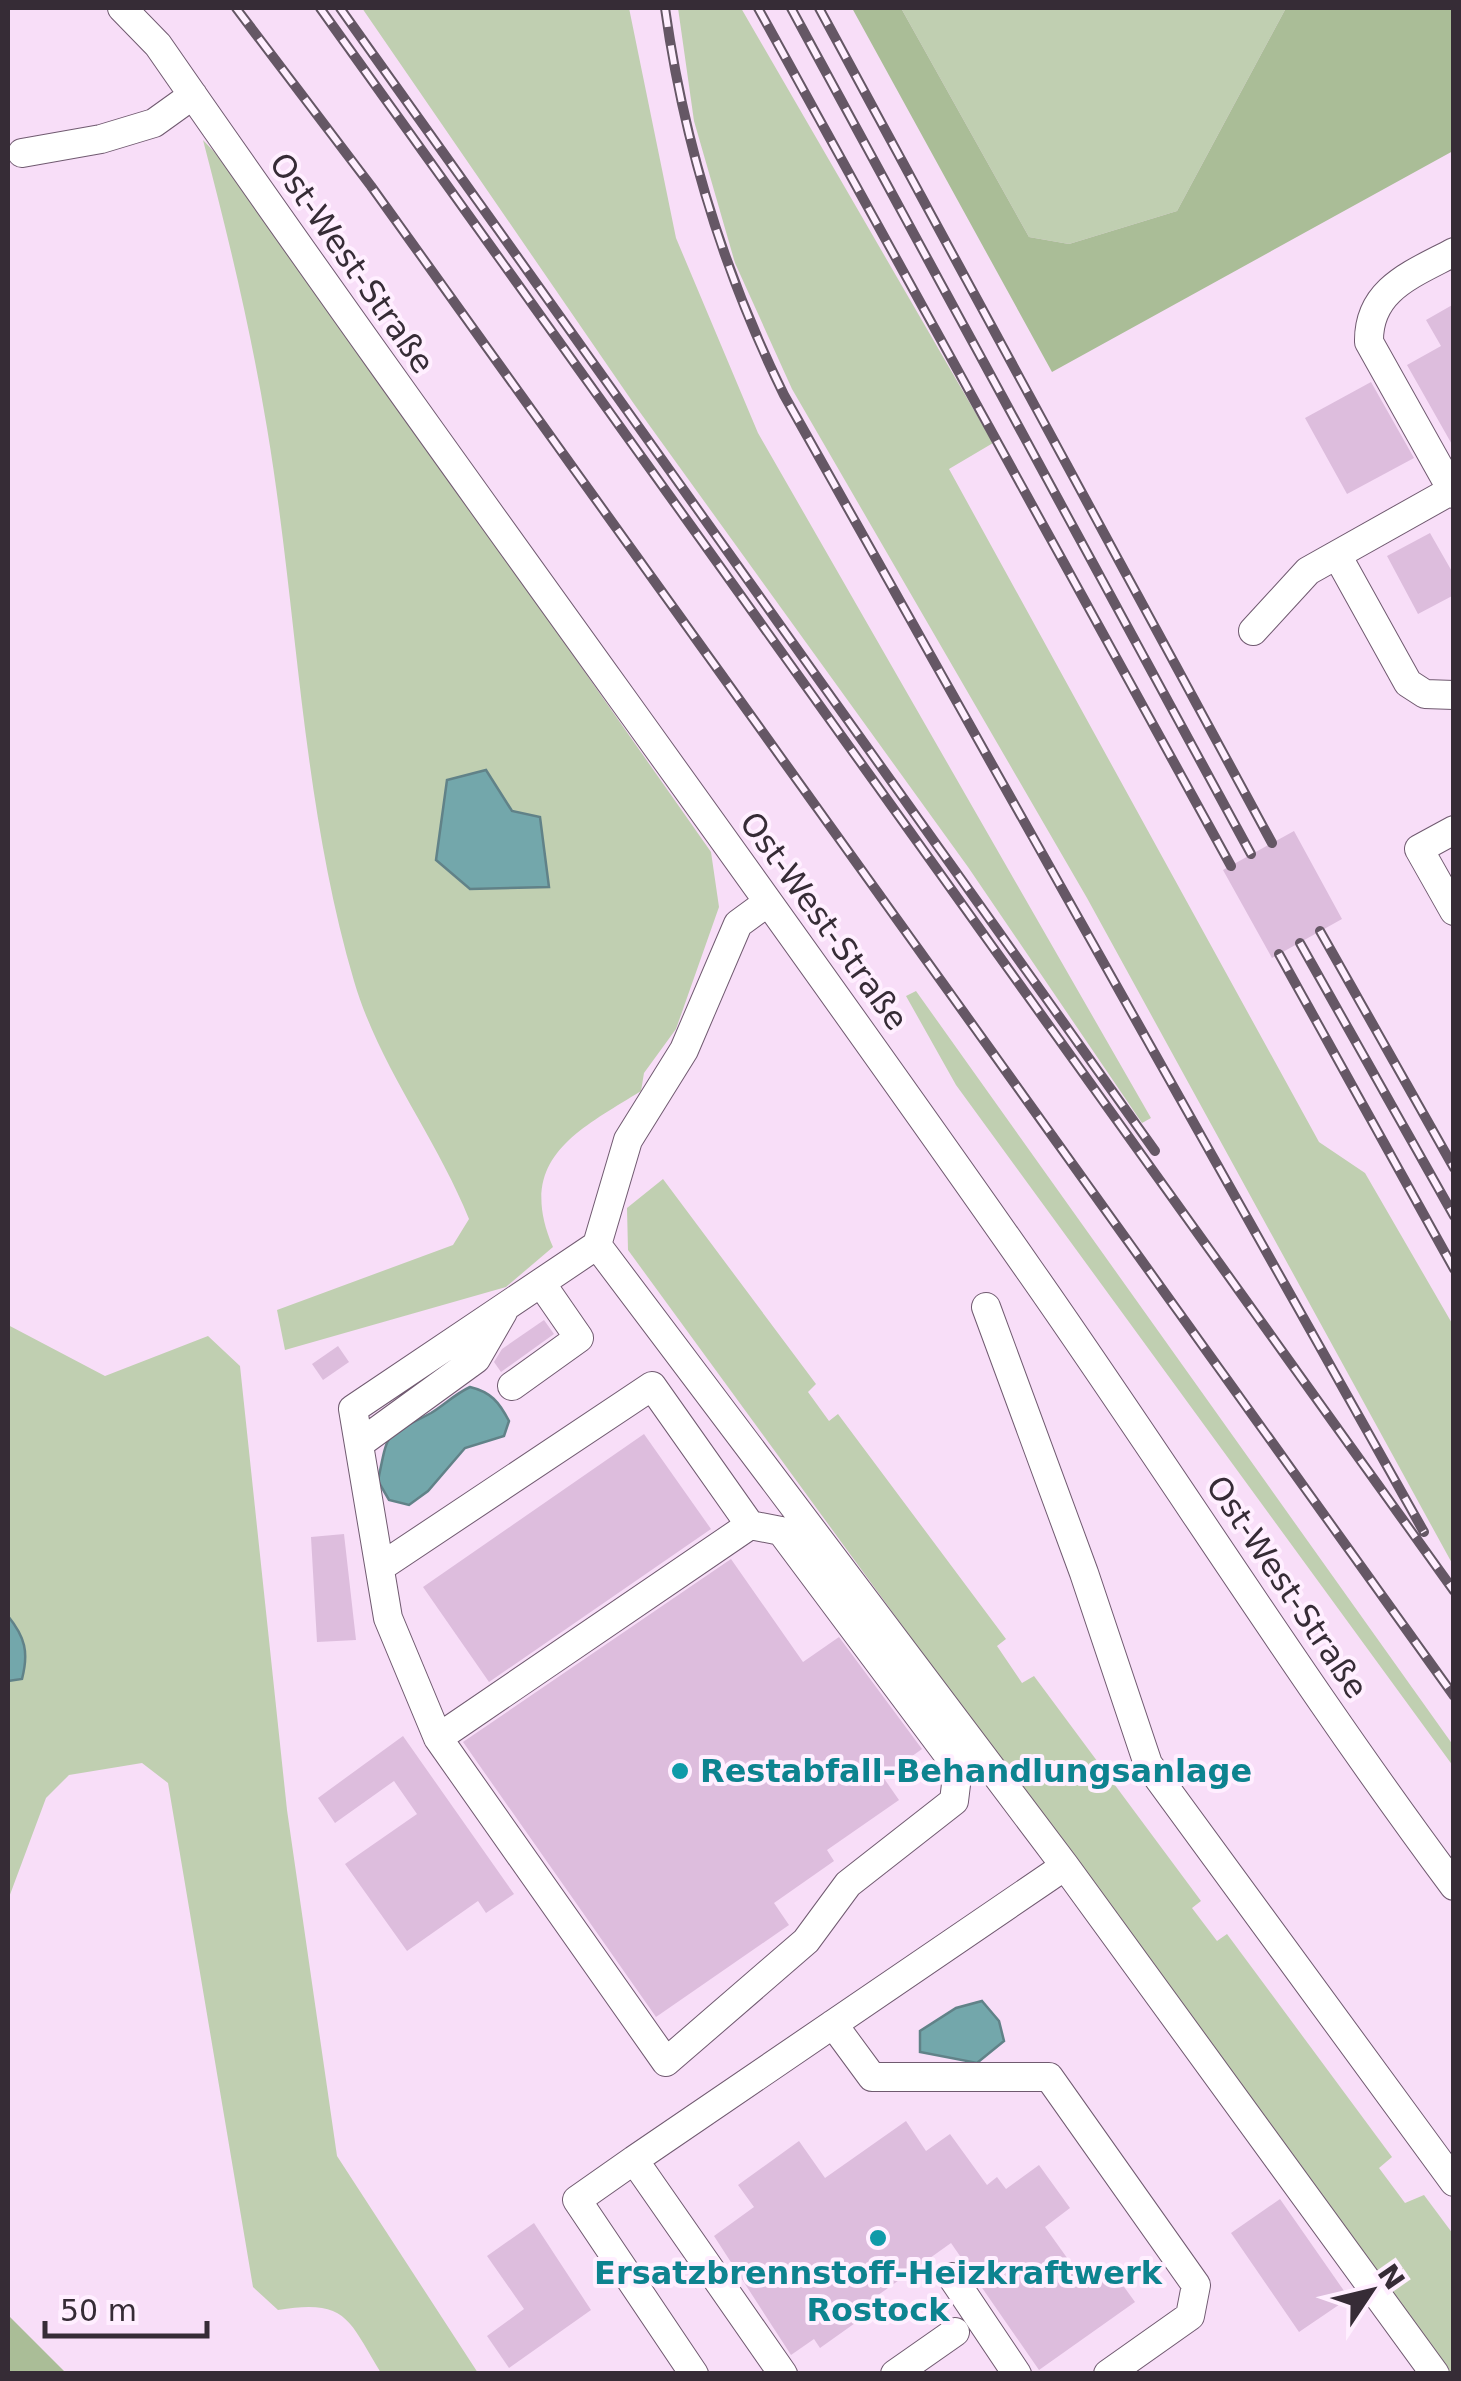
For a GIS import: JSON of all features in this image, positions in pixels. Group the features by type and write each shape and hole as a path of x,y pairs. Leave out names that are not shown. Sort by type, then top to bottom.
{"street":[{"name":"Ost-West-Straße","path":"122,8 158,45 413,410 1030,1271 1306,1680 1454,1886"},
{"path":"22,153 101,139 154,123 193,95"},
{"path":"1252,631 1308,571 1453,491 1370,342 1369,322 1376,303 1394,285 1454,252"},
{"path":"1337,555 1408,683 1425,694 1454,695"},
{"path":"1454,830 1419,849 1454,912"},
{"path":"382,1566 652,1386 750,1525 781,1531 958,1768 954,1801 848,1884 806,1941 666,2062 438,1738 388,1618 353,1409 597,1245 628,1140 684,1050 738,924 768,902"},
{"path":"597,1245 1065,1866 1435,2374"},
{"path":"512,1386 579,1338 541,1283"},
{"path":"986,1308 1084,1574 1148,1764 1454,2182"},
{"path":"438,1738 750,1525"},
{"path":"694,2374 577,2200 1065,1866"},
{"path":"832,2024 872,2076 1049,2077 1196,2285 1190,2316 1108,2374"},
{"path":"634,2160 783,2374"},
{"path":"952,2277 1017,2374"},
{"path":"896,2374 955,2332"}],"shaded area":[{"path":"362,8 629,8 676,238 758,433 1151,1118 1142,1123 968,867 634,404"},
{"path":"678,8 741,8 993,443 949,469 1319,1142 1365,1173 1453,1325 1453,1565 1087,898 792,389 735,263 694,121"},
{"path":"852,8 901,8 1029,237 1069,244 1177,211 1286,8 1453,8 1453,151 1052,372"},
{"path":"901,8 1286,8 1177,211 1069,244 1029,237"},
{"path":"203,140 237,176 711,852 719,907 676,1029 644,1073 641,1091 575,1135 547,1170 542,1191 543,1217 553,1247 506,1287 285,1350 277,1310 453,1245 469,1219 378,1043 354,981 336,913 311,775 267,428 238,283"},
{"path":"486,770 512,811 540,817 549,887 470,889 436,860 447,780"},
{"path":"916,991 1453,1745 1453,1766 956,1085 906,996"},
{"path":"663,1179 816,1384 808,1392 829,1421 838,1414 1006,1639 997,1646 1022,1683 1034,1676 1201,1901 1192,1908 1217,1941 1227,1934 1392,2157 1379,2168 1405,2203 1424,2195 1453,2234 1453,2373 1448,2373 628,1250 627,1208"},
{"path":"8,1325 105,1376 208,1336 240,1366 287,1810 337,2156 478,2373 381,2373 343,2317 319,2308 278,2310 253,2287 168,1783 142,1763 69,1775 46,1798 8,1900"},
{"path":"470,1387 489,1395 502,1408 509,1421 504,1436 465,1448 428,1491 409,1505 389,1500 378,1481 391,1436"},
{"path":"8,1616 22,1638 25,1661 22,1679 8,1681"},
{"path":"982,2001 999,2021 1004,2041 977,2063 920,2052 920,2031 956,2008"},
{"path":"8,2315 66,2373 8,2373"}],"building":[{"path":"1454,304 1454,448 1407,365 1441,346 1426,320"},
{"path":"1371,382 1414,458 1347,494 1305,418"},
{"path":"1430,533 1454,575 1454,595 1418,614 1387,556"},
{"path":"1294,831 1342,919 1272,958 1223,870"},
{"path":"544,1320 554,1334 501,1372 494,1362 502,1349"},
{"path":"338,1346 349,1362 323,1380 312,1364"},
{"path":"644,1434 711,1529 489,1682 423,1587"},
{"path":"344,1534 356,1640 317,1642 311,1537"},
{"name":"Restabfall-Behandlungsanlage","path":"731,1559 803,1662 839,1637 922,1749 883,1777 899,1800 827,1850 834,1861 774,1903 789,1925 656,2017 463,1742"},
{"path":"403,1736 514,1894 486,1913 478,1901 407,1951 345,1864 417,1814 394,1781 335,1823 318,1798"},
{"name":"Ersatzbrennstoff-Heizkraftwerk Rostock","path":"906,2121 926,2151 950,2134 987,2185 997,2177 1006,2189 1039,2165 1070,2208 1045,2227 1085,2283 1109,2266 1135,2302 1039,2370 951,2243 867,2303 872,2311 820,2348 814,2339 791,2355 714,2236 754,2207 738,2185 799,2141 825,2178"},
{"path":"1280,2199 1349,2298 1299,2332 1231,2233"},
{"path":"534,2223 591,2310 509,2368 487,2336 524,2309 487,2256"}],"railway":[{"path":"236,8 371,186 1454,1696"},
{"path":"320,8 1454,1591"},
{"path":"340,8 1155,1151"},
{"path":"665,8 683,108 709,206 742,301 784,395 1424,1532"},
{"path":"758,8 1231,866"},
{"path":"791,8 1251,854"},
{"path":"819,8 1272,843"},
{"path":"1320,931 1454,1168"},
{"path":"1300,943 1454,1216"},
{"path":"1279,954 1454,1269"}],"place":[{"name":"Restabfall-Behandlungsanlage","path":"680,1771"},
{"name":"Ersatzbrennstoff-Heizkraftwerk Rostock","path":"878,2238"}]}
